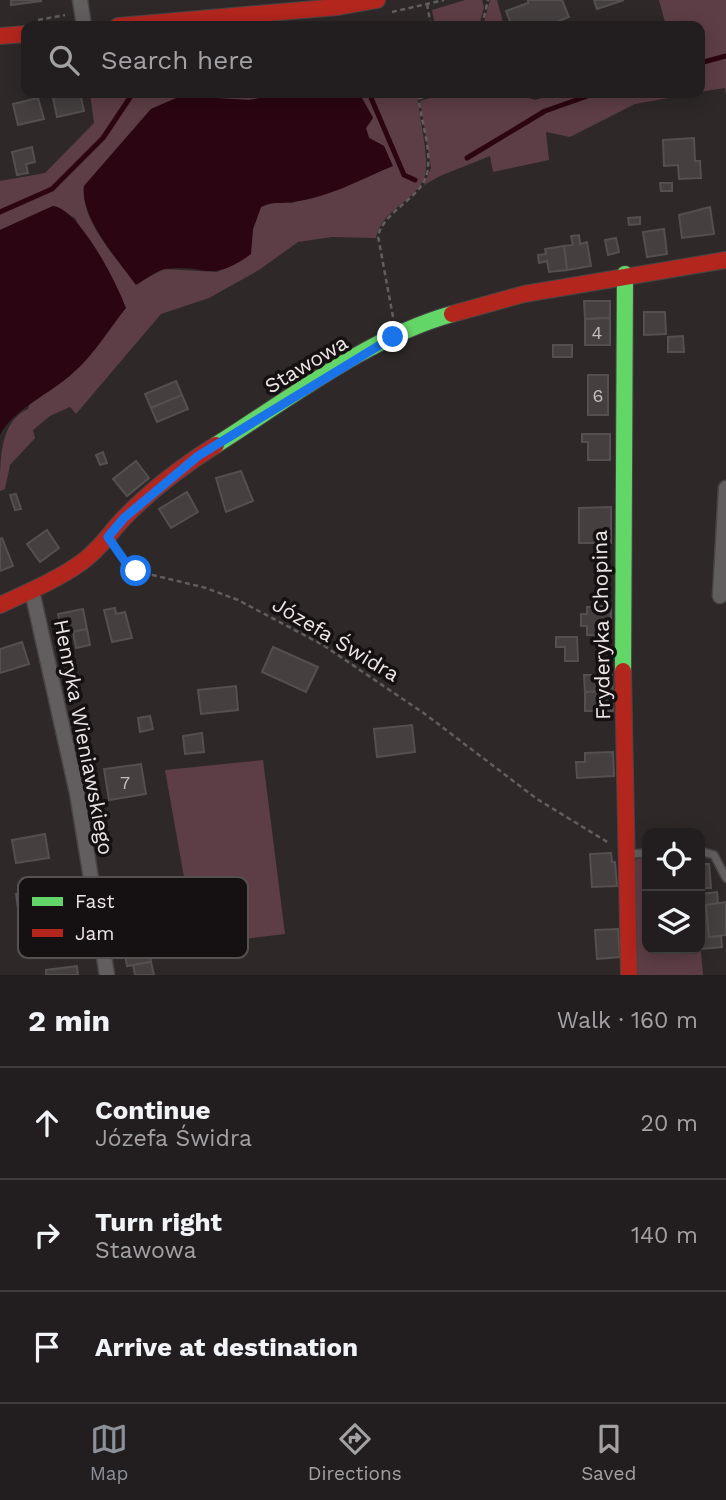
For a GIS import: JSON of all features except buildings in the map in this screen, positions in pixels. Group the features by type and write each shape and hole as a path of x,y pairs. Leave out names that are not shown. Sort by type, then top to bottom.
{"street":[{"path":"80,0 84,21"},
{"path":"152,21 241,8 338,7 377,0"},
{"path":"0,36 21,34"},
{"name":"Stawowa","path":"0,605 32,591 82,562 152,493 198,456 420,323 524,294 625,274 726,260"},
{"name":"Fryderyka Chopina","path":"625,274 621,600 629,975"},
{"path":"720,596 726,488"},
{"name":"Henryka Wieniawskiego","path":"32,591 77,793 91,877"}],"lane":[{"path":"705,852 714,855 726,878"},
{"path":"626,854 642,853"}],"path":[{"path":"483,21 488,0"},
{"path":"427,4 431,21"},
{"path":"37,20 61,18 67,14"},
{"path":"393,337 393,315 378,236 381,224 425,181 429,166 419,102 424,98"},
{"name":"Józefa Świdra","path":"108,537 126,563 136,571 206,588 238,600 330,649 425,714 537,799 626,854"}],"shaded area":[{"path":"465,0 482,0 484,7 480,21 434,21 432,10"},
{"path":"490,0 497,0 503,21 484,21"},
{"path":"659,0 726,0 726,95 725,88 705,91 705,21 665,21"},
{"path":"91,98 176,98 151,109 84,186 84,199 93,225 136,284 164,269 217,272 250,254 253,229 261,207 274,201 292,203 392,166 384,146 369,138 366,128 373,117 362,98 421,98 418,100 426,153 425,174 411,196 384,221 376,238 332,237 298,242 259,270 209,298 161,314 76,414 70,407 50,416 33,430 35,438 10,465 5,489 0,491 1,454 7,432 12,422 28,409 85,236 75,218 53,206 0,230 0,181 45,173 94,123"},
{"path":"176,98 362,98 373,118 366,128 369,138 384,146 393,166 319,197 261,207 253,229 251,254 225,269 166,269 154,273 136,285 94,224 84,198 84,186 151,109"},
{"path":"215,98 260,98 249,100"},
{"path":"430,98 669,98 635,104 570,137 546,132 549,160 493,172 490,156 424,185 431,168 420,101"},
{"path":"53,206 63,210 85,233 106,266 126,308 81,365 23,410 0,435 0,230"},
{"path":"263,760 285,934 248,939 248,877 184,877 165,770"},
{"path":"642,858 642,954 701,954 703,975 635,975 633,860"}],"waterway":[{"path":"705,62 726,56"},
{"path":"0,212 52,189 103,138 130,98"},
{"path":"371,98 404,175 415,180"},
{"path":"467,158 545,111 582,98"}],"traffic: fast":[{"path":"623,671 625,274"},
{"path":"216,445 360,353 421,324 452,314"}],"traffic: jam":[{"path":"176,21 338,7 377,0"},
{"path":"0,36 21,34"},
{"path":"452,314 524,294 726,260"},
{"path":"0,605 82,562 144,499 179,470 216,445"},
{"path":"623,671 629,975"}],"route":[{"path":"136,571 126,563 108,537 124,518 161,484 198,456 393,337"}]}
